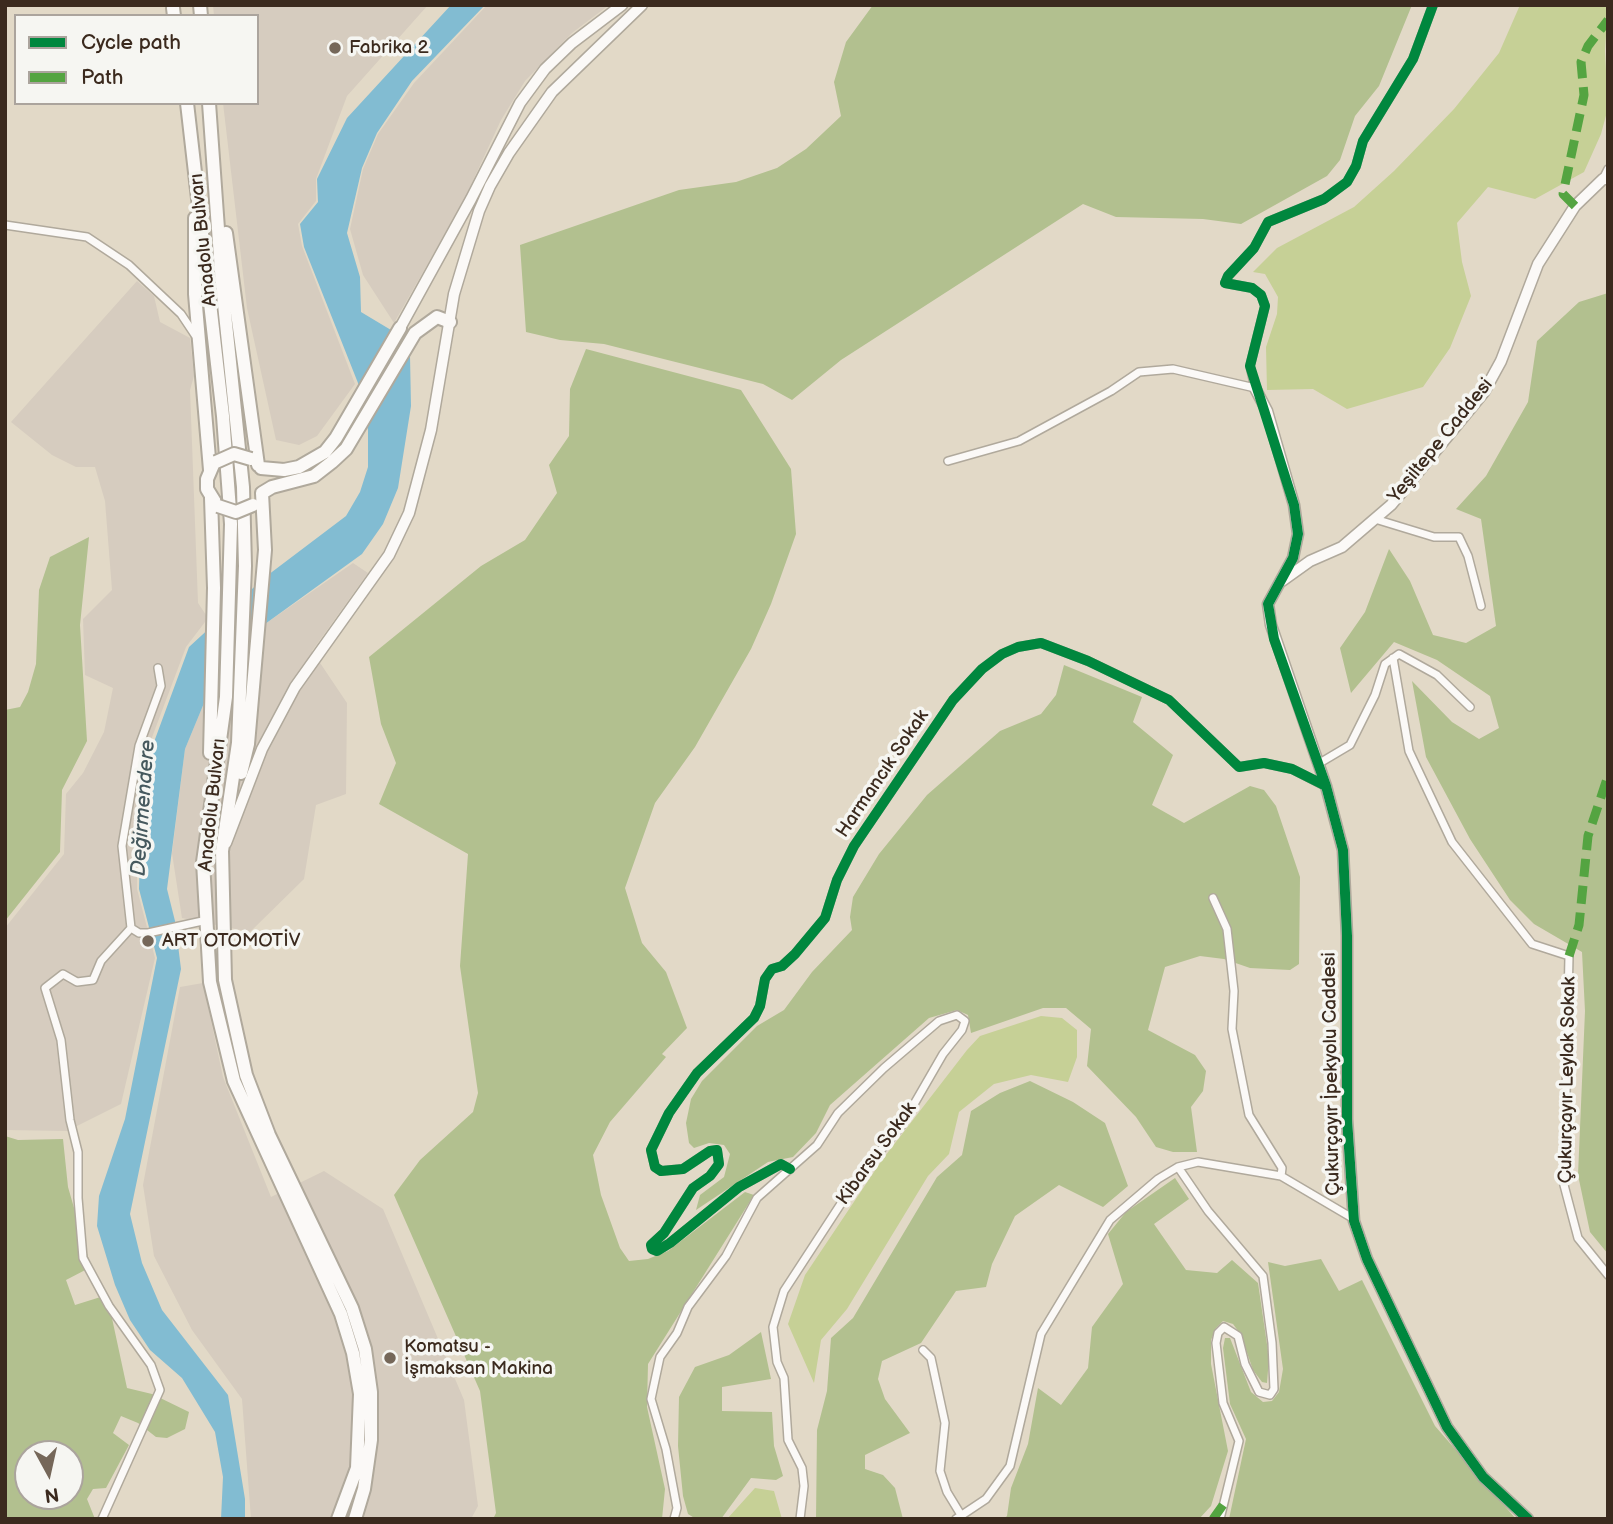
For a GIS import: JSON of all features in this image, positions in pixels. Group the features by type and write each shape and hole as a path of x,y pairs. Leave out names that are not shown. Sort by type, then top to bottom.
{"highway":[{"name":"Anadolu Bulvarı","path":"187,105 197,169 224,430 232,573 226,697 203,862 210,982 234,1081 341,1314 353,1353 359,1394 357,1468 338,1519"},
{"name":"Anadolu Bulvarı","path":"209,105 222,285 243,486 245,566 238,743 222,851 225,979 246,1075 270,1135 352,1308 365,1349 371,1392 371,1440 364,1489 355,1519"},
{"path":"214,167 262,493 265,550 248,744 222,851"},
{"path":"197,169 195,294 201,388 213,466 207,479 214,502 214,703 203,862"},
{"path":"214,502 236,512 253,505 262,493 272,487 314,476 346,449 415,333 437,317 450,322"},
{"path":"213,466 234,454 256,464 284,470 311,461 336,438 403,322"}],"street":[{"path":"415,333 403,322 520,103 545,69 572,43 622,5"},
{"name":"Anadolu Bulvarı","path":"222,851 240,812 262,749 295,687 389,555 409,513 431,430 454,295 479,211 509,153 552,92 642,5"},
{"path":"1275,589 1293,558 1298,534 1294,505 1250,366 1265,306 1261,295 1252,288 1225,283 1228,275 1254,248 1268,222 1324,199 1347,182 1356,166 1363,141 1413,59 1433,5"},
{"path":"1605,179 1608,169"},
{"name":"Yeşiltepe Caddesi","path":"1275,589 1289,575 1342,547 1391,505 1484,392 1501,361 1538,264 1575,206 1605,179"},
{"path":"5,225 87,237 129,265 181,314 194,332 201,388"},
{"path":"948,461 1019,441 1111,391 1139,372 1173,369 1255,388"},
{"path":"1375,519 1434,537 1459,537 1468,556 1481,606"},
{"name":"Çukurçayır İpekyolu Caddesi","path":"1275,589 1268,604 1274,639 1326,786 1343,850 1347,936 1347,1119 1353,1219 1367,1259 1447,1427 1483,1477 1528,1519"},
{"name":"Harmancık Sokak","path":"790,1169 781,1164 739,1187 670,1243 657,1251 652,1249 651,1245 664,1233 693,1188 710,1176 719,1164 717,1150 710,1151 682,1169 662,1171 654,1167 651,1150 669,1113 696,1073 754,1018 760,1006 765,979 772,969 782,966 795,954 825,918 837,880 854,846 953,700 982,669 1002,654 1018,646 1041,643 1088,661 1169,700 1239,767 1271,764 1292,769 1326,786"},
{"path":"1318,764 1350,745 1375,695 1385,664 1399,654 1437,676 1470,707"},
{"name":"Çukurçayır Leylak Sokak","path":"1392,658 1409,751 1452,842 1532,944 1569,956 1564,1185 1578,1238 1608,1275"},
{"path":"102,1519 160,1390 151,1365 109,1306 83,1258 78,1198 78,1152 70,1119 61,1040 45,988 63,974 77,982 93,980 100,961 131,928 122,846 139,746 161,686 158,668"},
{"path":"1213,898 1227,929 1234,990 1232,1029 1249,1115 1282,1168 1281,1176"},
{"path":"131,928 139,933 148,933 208,920"},
{"name":"Kibarsu Sokak","path":"790,1169 817,1145 838,1113 884,1068 939,1021 957,1015 962,1017 965,1021 962,1030 943,1054 902,1125 859,1176 784,1291 773,1327 777,1362 784,1378 788,1440 803,1468 800,1519"},
{"path":"923,1350 931,1358 945,1423 940,1471 959,1517 986,1499 1010,1466 1041,1334 1110,1220 1133,1198 1178,1167 1198,1162 1281,1176 1353,1219"},
{"path":"1178,1167 1208,1211 1263,1276 1272,1343 1275,1389 1270,1395 1259,1392 1245,1364 1238,1336 1224,1327 1216,1343 1223,1403 1239,1441 1220,1519"},
{"path":"674,1519 677,1507 666,1449 651,1399 654,1373 688,1307 726,1256 757,1198 790,1169"}],"shaded area":[{"path":"213,5 428,5 347,96 316,179 316,201 298,224 302,246 355,384 317,436 299,445 276,440 247,308 223,105 259,105 259,14 214,14"},
{"path":"487,5 609,5 572,33 525,81 501,120 463,202 394,323 363,275 350,229 363,169 378,134 414,83"},
{"path":"137,281 154,296 160,322 190,338 194,376 190,390 198,603 208,618 186,647 151,740 137,824 137,889 155,958 121,1104 67,1131 6,1130 5,928 64,854 66,794 83,773 104,732 113,688 85,675 83,619 112,590 105,501 95,467 76,467 52,455 11,422"},
{"path":"353,563 368,573 312,651 347,703 346,794 316,805 304,879 250,932 182,918 172,853 185,749 214,679 265,624"},
{"path":"203,983 223,1077 271,1197 324,1171 383,1209 464,1400 478,1506 471,1519 251,1519 242,1399 192,1330 154,1256 143,1185 180,987"}],"green space":[{"path":"873,5 1412,5 1379,86 1355,116 1340,160 1327,176 1241,224 1203,219 1116,217 1083,204 841,360 792,400 763,384 604,344 560,340 526,332 520,245 679,190 736,182 777,168 806,149 841,116 834,82 846,42"},
{"path":"1520,5 1608,5 1605,51 1608,108 1601,134 1584,172 1535,199 1488,187 1457,223 1462,262 1471,296 1450,348 1423,387 1347,409 1313,389 1267,390 1266,347 1277,314 1278,297 1265,274 1253,272 1277,248 1354,207 1394,171 1454,109 1499,53"},
{"path":"1608,293 1608,1254 1590,1232 1578,1175 1585,1011 1582,952 1534,924 1510,900 1470,839 1426,757 1412,681 1452,722 1479,739 1499,728 1490,696 1437,660 1394,642 1351,693 1340,648 1365,612 1389,549 1410,581 1433,635 1466,643 1496,626 1481,519 1456,509 1486,476 1528,402 1537,341 1579,302"},
{"path":"586,349 741,390 791,469 796,534 771,604 751,649 695,747 655,803 625,888 642,943 666,972 687,1028 662,1054 666,1057 610,1122 593,1155 601,1195 620,1248 629,1261 648,1259 668,1251 745,1192 754,1195 648,1364 647,1407 665,1489 662,1519 493,1519 496,1513 480,1391 394,1195 420,1160 473,1112 478,1093 460,966 468,854 379,804 396,763 381,724 369,657 481,566 525,540 557,493 549,465 569,436 570,389"},
{"path":"89,537 80,625 87,741 62,790 60,852 5,921 5,710 20,707 28,692 36,664 39,590 50,557"},
{"path":"1064,665 1142,697 1133,722 1173,755 1152,805 1184,823 1250,786 1264,790 1276,806 1300,877 1299,964 1290,970 1250,968 1224,959 1200,956 1165,967 1148,1030 1195,1055 1206,1071 1203,1091 1191,1107 1197,1152 1173,1152 1156,1147 1136,1117 1087,1066 1091,1029 1066,1008 1043,1008 971,1033 968,1015 957,1010 929,1018 830,1105 816,1133 793,1157 768,1162 696,1210 700,1195 724,1177 730,1154 724,1145 709,1143 694,1148 689,1143 686,1123 691,1099 702,1081 757,1026 784,1010 812,972 852,930 850,917 853,897 879,854 927,795 1000,731 1041,714 1056,695"},
{"path":"1041,1016 1062,1018 1077,1030 1077,1057 1068,1082 1031,1075 994,1084 959,1112 949,1154 928,1176 847,1309 821,1340 814,1383 788,1324 805,1275 882,1160 967,1050 980,1036"},
{"path":"1030,1081 1073,1102 1105,1123 1128,1186 1103,1207 1059,1185 1015,1216 992,1264 986,1287 956,1291 921,1343 882,1361 878,1379 885,1399 910,1433 865,1455 865,1469 883,1475 895,1488 903,1519 816,1519 817,1430 827,1391 831,1338 853,1318 937,1177 962,1155 971,1111 1000,1093"},
{"path":"5,1136 18,1140 63,1139 68,1187 91,1267 66,1280 75,1305 107,1295 127,1388 152,1394 189,1412 185,1429 167,1438 156,1437 138,1423 121,1416 113,1433 129,1445 106,1488 93,1489 87,1499 95,1519 5,1519"},
{"path":"1175,1178 1189,1199 1154,1224 1186,1270 1217,1273 1232,1260 1258,1283 1269,1358 1267,1383 1262,1382 1253,1370 1241,1335 1233,1324 1223,1321 1216,1328 1211,1340 1211,1364 1228,1451 1211,1506 1199,1519 1004,1519 1007,1516 1011,1488 1028,1444 1038,1388 1061,1405 1088,1368 1092,1327 1123,1284 1108,1234 1126,1212"},
{"path":"1321,1259 1339,1291 1362,1280 1435,1426 1516,1519 1229,1519 1246,1439 1230,1404 1223,1348 1225,1338 1230,1338 1251,1392 1263,1402 1272,1401 1279,1392 1283,1369 1268,1262 1285,1266"},
{"path":"761,1332 771,1379 722,1387 722,1411 772,1412 774,1446 783,1476 776,1480 751,1478 721,1519 696,1519 688,1514 683,1496 678,1446 679,1397 695,1367 729,1355"},
{"path":"755,1488 774,1491 782,1519 727,1519"}],"water":[{"name":"Değirmendere","path":"451,5 485,5 412,81 377,133 362,168 347,233 360,277 361,312 391,330 410,356 411,406 398,488 383,524 362,554 265,624 214,679 185,749 167,889 175,921 181,969 130,1214 142,1263 162,1310 228,1395 245,1499 245,1519 221,1519 223,1477 215,1432 182,1378 150,1350 130,1320 115,1285 97,1226 99,1196 125,1119 157,958 139,889 141,828 154,742 189,647 264,578 346,516 360,492 368,467 368,430 358,383 304,247 300,224 318,202 317,179 347,118"}],"marked path":[{"path":"1575,206 1563,194 1584,95 1581,62 1588,46 1608,20"},
{"path":"1569,956 1579,925 1588,836 1608,776"},
{"path":"1213,1519 1223,1505"}],"cycle path":[{"path":"1433,5 1413,59 1363,141 1356,166 1347,182 1324,199 1268,222 1254,248 1228,276 1225,283 1252,288 1261,295 1265,306 1250,366 1294,505 1298,534 1293,558 1268,604 1274,639 1326,786 1343,850 1347,936 1347,1119 1354,1221 1367,1259 1447,1427 1483,1477 1528,1519"},
{"path":"790,1169 781,1164 739,1187 670,1243 657,1251 652,1249 651,1245 664,1233 693,1188 710,1176 719,1164 717,1150 710,1151 683,1169 661,1171 655,1167 651,1150 669,1113 697,1073 754,1018 760,1006 765,979 772,969 782,966 795,954 825,918 837,880 854,846 953,700 982,669 1002,654 1018,647 1041,643 1088,661 1169,700 1239,767 1264,763 1292,769 1326,786"}],"place":[{"name":"Fabrika 2","path":"335,48"},
{"name":"ART OTOMOTİV","path":"148,941"},
{"name":"Komatsu - İşmaksan Makina","path":"390,1358"}]}
